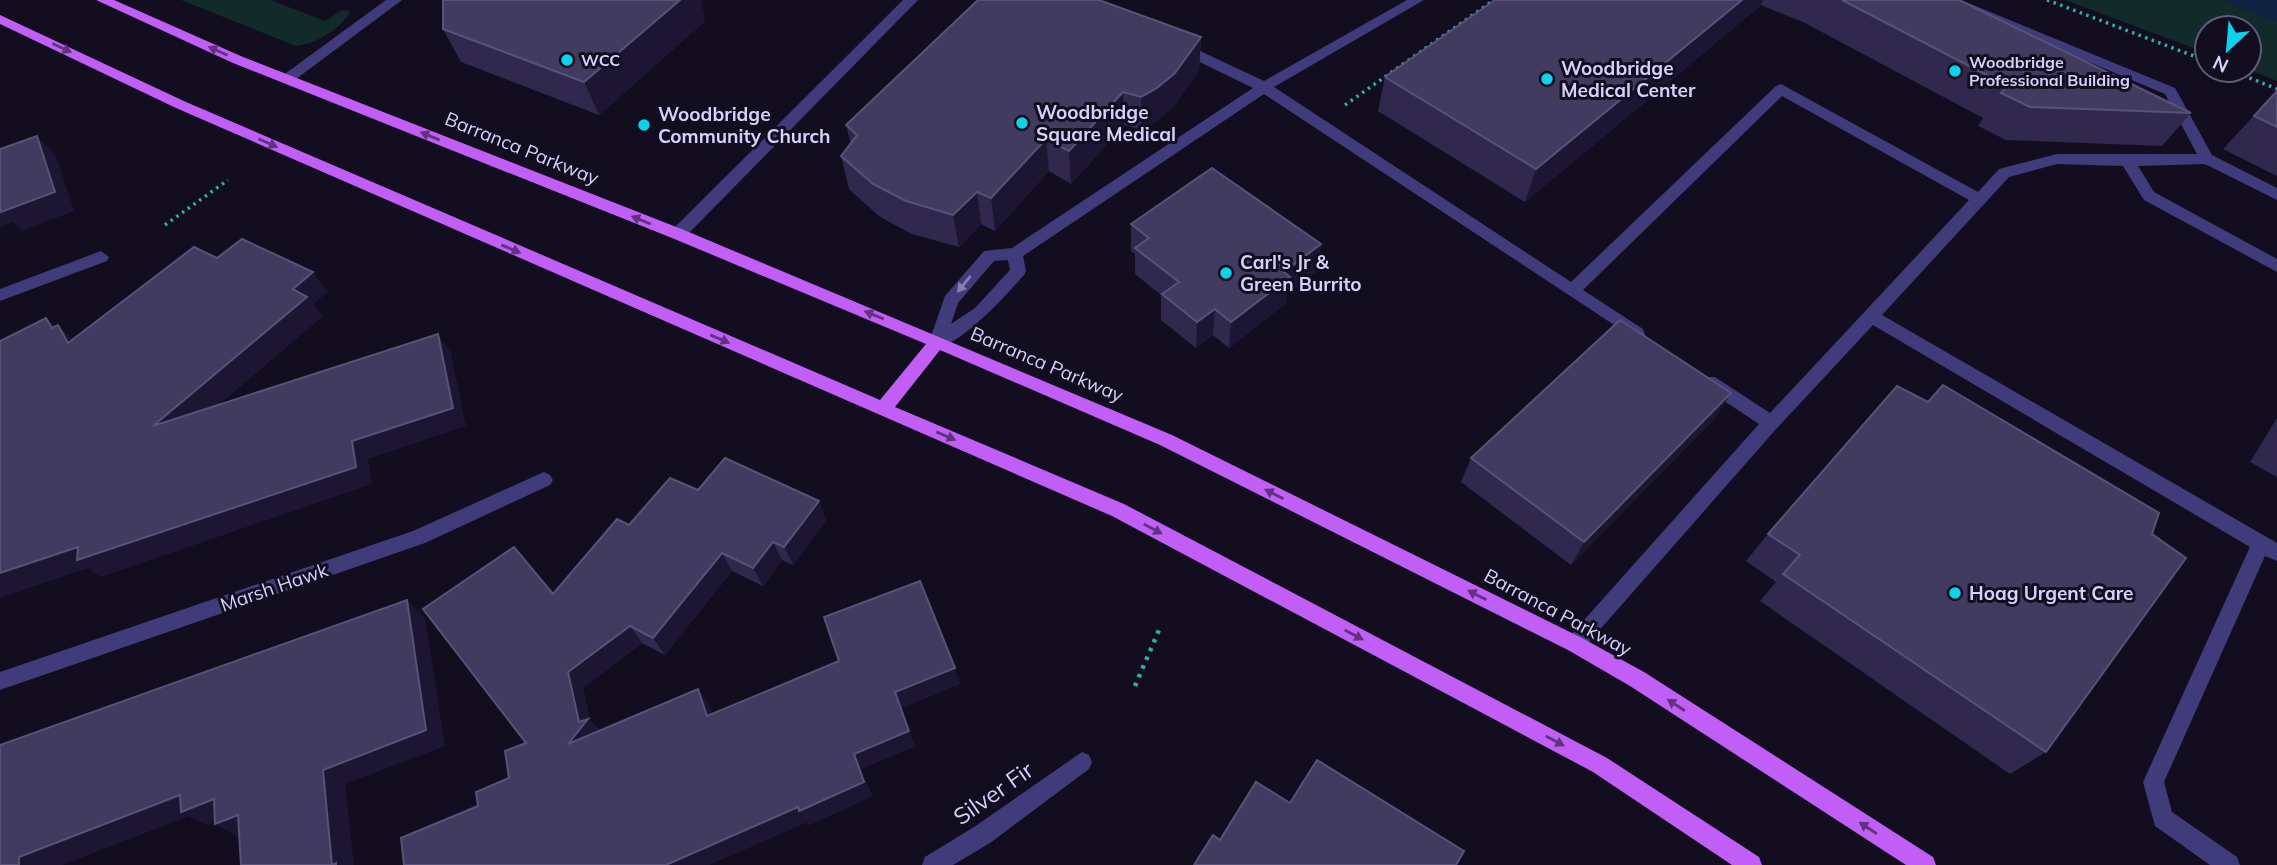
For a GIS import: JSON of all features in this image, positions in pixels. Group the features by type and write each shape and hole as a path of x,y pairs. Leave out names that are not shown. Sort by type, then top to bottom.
{"main road":[{"name":"Barranca Parkway","path":"103,0 287,79 678,234 1166,440 1575,644 1637,679 1925,865"},
{"path":"0,19 206,116 1130,516 1600,765 1751,865"},
{"path":"883,409 937,342"}],"street":[{"path":"287,79 392,0"},
{"path":"678,234 911,0"},
{"path":"937,342 951,300 990,255 1015,254 1264,87 1417,0"},
{"path":"1949,0 2170,91 2207,159"},
{"path":"1162,38 1264,87 1651,344"},
{"path":"1572,291 1781,89 1979,199"},
{"path":"1575,644 1771,423 2004,173 2057,159 2207,159 2277,195"},
{"path":"2127,161 2149,196 2277,266"},
{"path":"937,342 981,312 1018,271 1015,254"},
{"path":"0,295 101,257"},
{"path":"1871,316 2269,549 2153,782 2163,819 2229,865"},
{"path":"1695,373 1771,423"},
{"name":"Marsh Hawk","path":"0,681 418,537 544,480"},
{"name":"Silver Fir","path":"933,865 982,835 1082,762"}],"path":[{"path":"1344,106 1494,0"},
{"path":"2047,0 2193,56"},
{"path":"165,225 228,180"},
{"path":"1135,686 1159,631"}],"green space":[{"path":"181,0 270,0 325,21 342,10 350,11 342,23 328,34 311,43 296,46"},
{"path":"2065,0 2220,0 2258,14 2193,14 2193,48"},
{"path":"2263,16 2277,21 2277,81 2263,76"}],"water":[{"path":"2220,0 2277,0 2277,21"}],"building":[{"path":"443,0 680,0 584,82 443,29"},
{"name":"Woodbridge Square Medical","path":"978,0 1099,0 1201,37 1175,73 1157,88 1141,97 1123,92 1069,151 1046,139 991,198 977,192 953,215 906,201 873,184 841,156 857,135 846,125"},
{"name":"Woodbridge Medical Center","path":"1495,0 1742,0 1536,169 1385,77"},
{"path":"1842,0 1959,0 2191,113 2030,107 2001,93 2008,86"},
{"path":"2277,91 2277,127 2254,116"},
{"path":"37,136 55,192 1,212 0,149"},
{"name":"Carl's Jr & Green Burrito","path":"1212,168 1321,244 1284,272 1290,277 1231,322 1215,309 1197,322 1162,294 1179,282 1135,248 1149,238 1131,224"},
{"path":"242,239 313,272 293,289 307,297 153,426 438,334 453,408 352,441 356,467 77,560 78,547 0,573 0,341 46,318 52,328 58,325 68,343 194,247 217,258"},
{"path":"1620,320 1731,393 1584,542 1471,458"},
{"name":"Hoag Urgent Care","path":"1943,385 2159,513 2152,534 2186,558 2046,752 1783,574 1800,555 1768,534 1897,386 1928,402"},
{"path":"725,458 819,501 784,547 773,542 753,568 722,553 653,638 630,626 568,672 579,722 588,719 568,744 698,689 707,716 839,661 824,617 920,581 955,668 895,692 909,731 854,754 864,782 799,811 798,807 666,865 404,865 401,838 478,806 476,792 509,778 505,751 526,743 423,609 514,547 553,594 617,519 629,525 670,478 698,490"},
{"path":"407,600 426,730 323,770 332,865 241,865 238,815 215,824 214,799 181,812 180,795 19,857 19,865 0,865 0,745"},
{"path":"1317,760 1464,851 1456,865 1194,865 1213,835 1220,840 1256,782 1290,803"}],"place":[{"name":"WCC","path":"567,60"},
{"name":"Woodbridge Professional Building","path":"1955,71"},
{"name":"Woodbridge Medical Center","path":"1547,79"},
{"name":"Woodbridge Square Medical","path":"1022,123"},
{"name":"Woodbridge Community Church","path":"644,125"},
{"name":"Carl's Jr & Green Burrito","path":"1226,273"},
{"name":"Hoag Urgent Care","path":"1955,593"}]}
